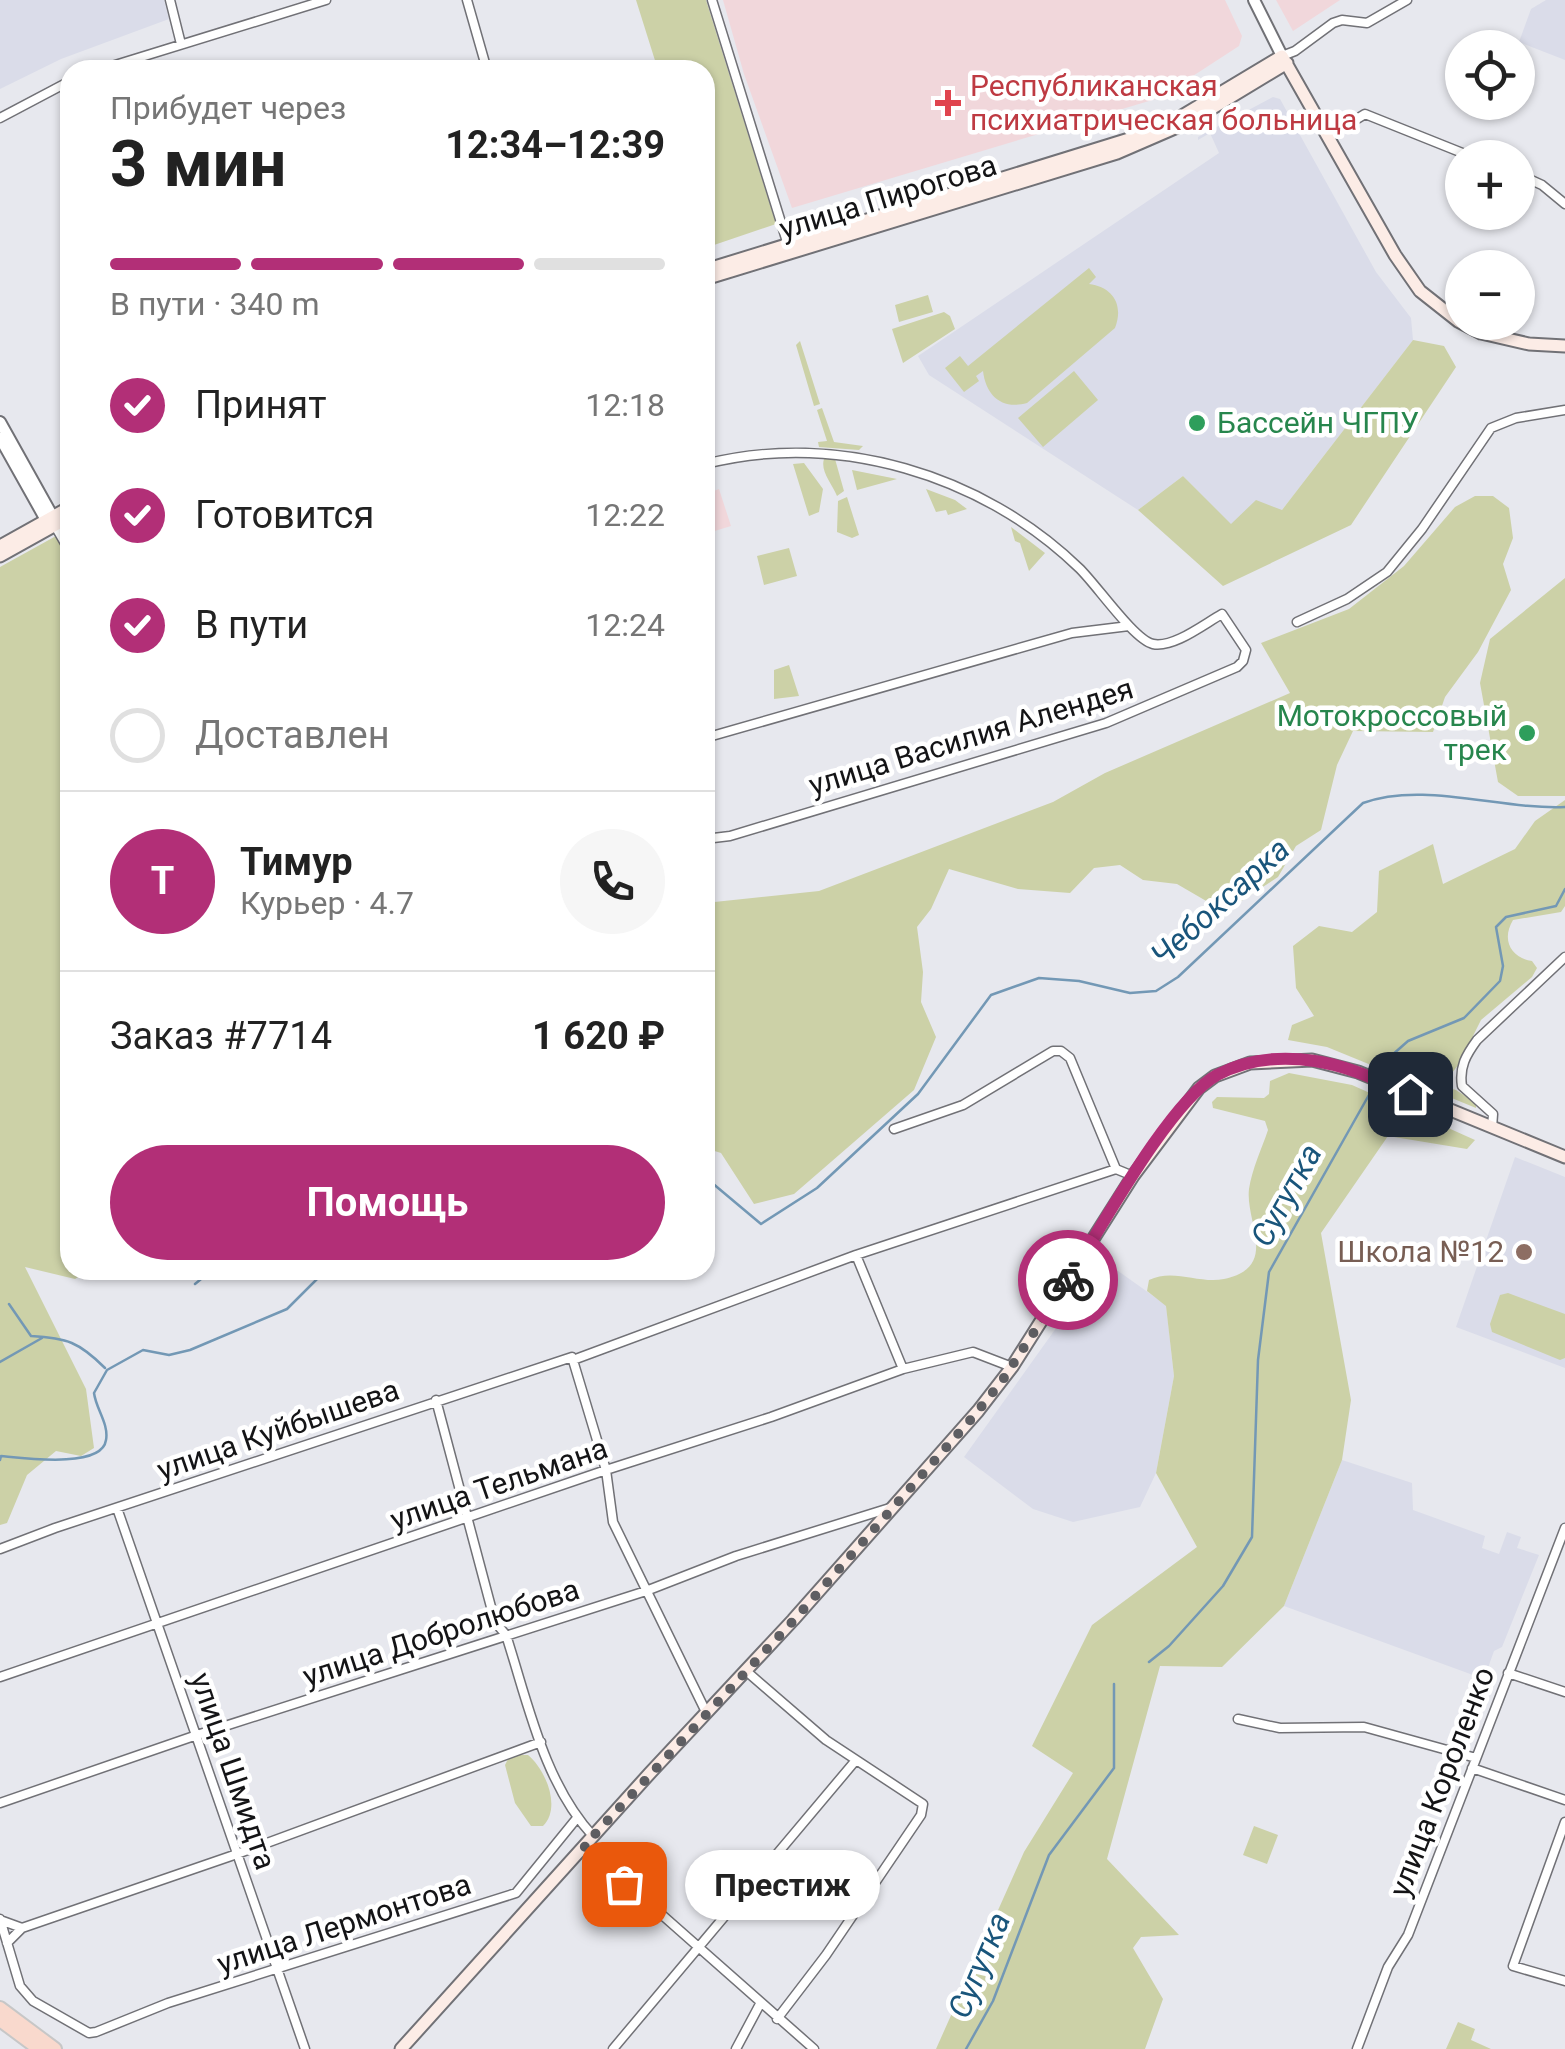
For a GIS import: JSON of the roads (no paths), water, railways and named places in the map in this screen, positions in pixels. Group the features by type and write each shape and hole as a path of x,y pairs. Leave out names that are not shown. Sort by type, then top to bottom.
{"main road":[{"name":"улица Пирогова","path":"715,271 1060,166 1177,118 1285,59"},
{"path":"1285,59 1395,255 1428,298 1482,333 1516,342 1565,346"},
{"path":"0,556 60,514"},
{"path":"0,546 60,520"},
{"path":"401,2049 897,1505 1012,1367 1133,1176 1189,1099 1215,1076 1250,1063 1312,1060 1358,1072 1565,1157"},
{"path":"0,2008 55,2049"},
{"path":"0,2020 38,2049"}],"street":[{"path":"170,0 181,44"},
{"path":"131,60 326,0"},
{"path":"466,0 485,60"},
{"path":"712,0 789,249"},
{"path":"1254,0 1285,59"},
{"name":"улица Пирогова","path":"1285,59 1333,23 1367,23 1406,0"},
{"path":"0,118 60,86"},
{"path":"1329,136 1364,114 1445,146"},
{"path":"1535,182 1565,204"},
{"path":"1297,622 1347,599 1387,572 1491,428 1516,418 1565,410"},
{"path":"0,422 6,443 60,536"},
{"path":"715,462 754,455 816,452 871,459 940,482 1006,511 1042,537 1087,576 1129,626"},
{"name":"улица Василия Алендея","path":"715,735 1072,634 1129,626 1140,638 1159,644 1222,614 1244,645 1243,661 1221,674 1098,726 715,838"},
{"path":"1492,1128 1493,1114 1462,1086 1462,1066 1467,1054 1565,956"},
{"path":"894,1129 962,1105 1024,1066 1052,1051 1061,1051 1070,1058 1116,1169 1133,1176"},
{"name":"улица Куйбышева","path":"0,1549 436,1400 572,1359 856,1255 1116,1169"},
{"path":"856,1255 903,1370"},
{"name":"улица Тельмана","path":"0,1677 903,1370 974,1352 1012,1367"},
{"path":"572,1359 606,1470 614,1522 706,1712"},
{"path":"436,1400 495,1622 506,1636 541,1742 577,1818 594,1836"},
{"name":"улица Добролюбова","path":"0,1803 897,1505"},
{"name":"улица Шмидта","path":"117,1508 305,2049"},
{"name":"улица Короленко","path":"1357,2049 1388,1966 1408,1935 1565,1528"},
{"path":"746,1670 826,1740 923,1804 920,1815 863,1902 777,2019"},
{"path":"1508,1673 1565,1692"},
{"path":"1238,1719 1280,1728 1364,1727 1474,1763 1565,1800"},
{"path":"0,1920 22,1928 541,1742"},
{"path":"613,2049 856,1760"},
{"name":"улица Лермонтова","path":"7,1944 20,1986 32,2001 89,2033 96,2032 168,2003 516,1893 577,1818"},
{"path":"1565,1822 1513,1966 1565,1981"},
{"path":"584,1846 814,2049"},
{"path":"0,1920 7,1944"},
{"path":"7,1944 22,1928"},
{"path":"736,2049 760,2004"}],"waterway":[{"name":"Чебоксарка","path":"715,1185 761,1224 817,1188 918,1094 991,995 1039,978 1079,981 1130,993 1156,991 1178,977 1363,803 1386,797 1436,795 1565,807"},
{"name":"Сугутка","path":"1380,1074 1391,1056 1408,1041 1464,1018 1500,981 1503,966 1496,927 1506,917 1556,906 1565,889"},
{"name":"Сугутка","path":"1149,1662 1169,1646 1223,1586 1252,1537 1258,1360 1269,1272 1374,1086"},
{"path":"195,1284 200,1280"},
{"name":"Чебоксарка","path":"0,1460 1,1456 43,1459 91,1455 106,1440 94,1393 107,1370 143,1350 169,1355 190,1350 287,1309 316,1280"},
{"path":"9,1304 31,1336 72,1343 105,1368"},
{"path":"0,1362 42,1338"},
{"name":"Сугутка","path":"966,2049 993,2001 1049,1855 1114,1768 1114,1684"}],"place":[{"name":"Республиканская психиатрическая больница","path":"948,103"},
{"name":"Бассейн ЧГПУ","path":"1197,423"},
{"name":"Мотокроссовый трек","path":"1527,733"},
{"name":"Школа №12","path":"1524,1252"},
{"name":"Престиж","path":"624,1884"}]}
